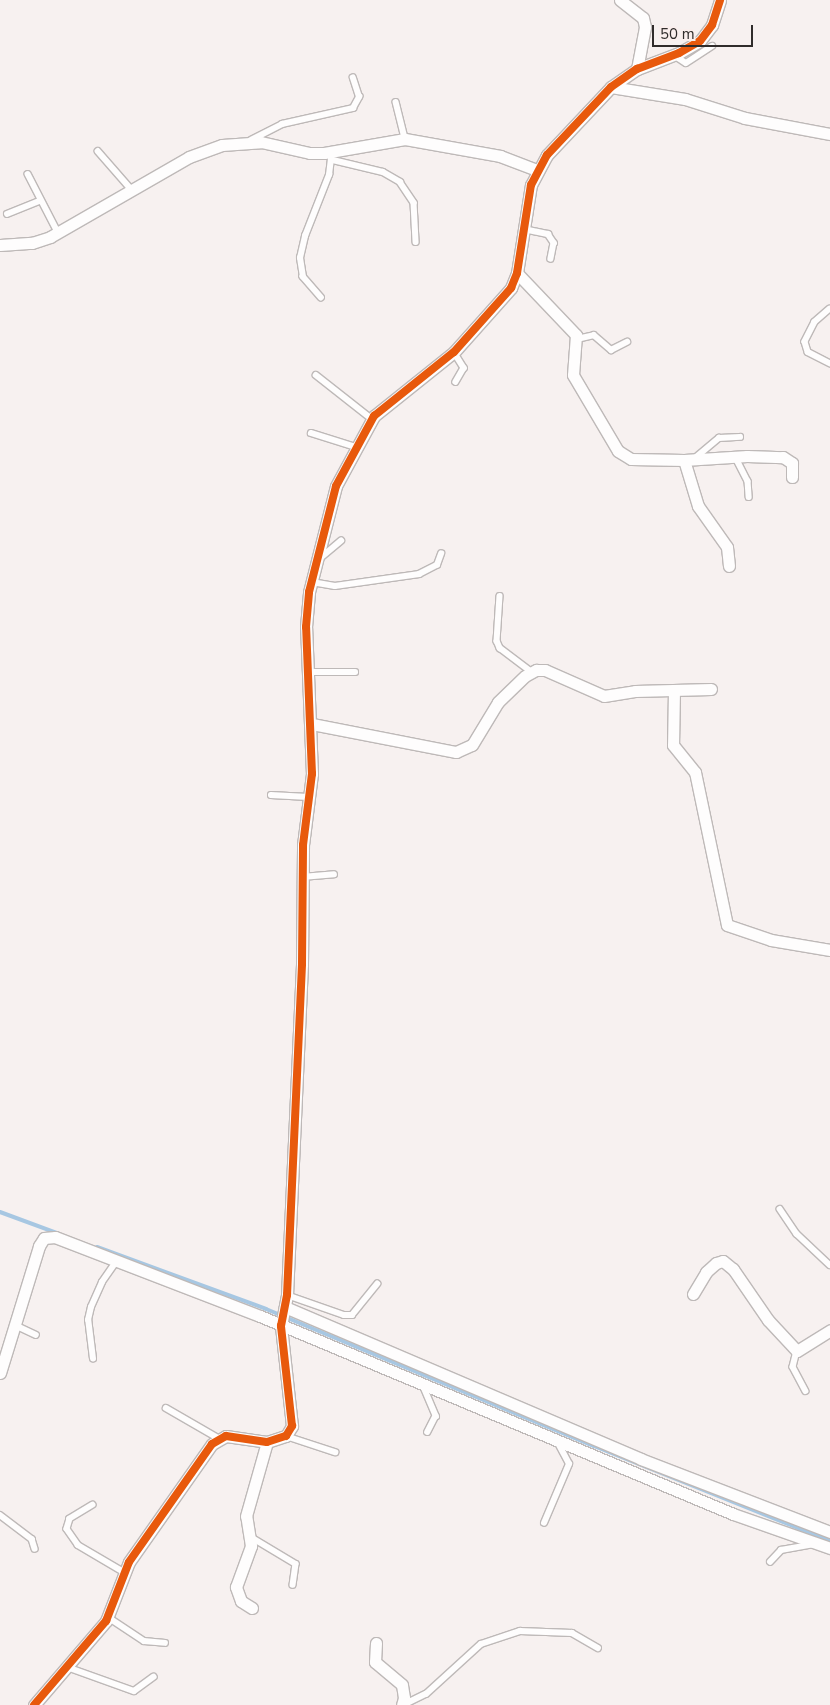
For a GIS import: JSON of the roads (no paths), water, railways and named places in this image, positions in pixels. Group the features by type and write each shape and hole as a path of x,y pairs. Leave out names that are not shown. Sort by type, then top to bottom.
{"street":[{"path":"620,0 643,18 645,28 637,69"},
{"path":"34,1705 108,1617 124,1572 218,1438 267,1442 286,1436 292,1426 281,1324 287,1295 302,964 302,877 312,724 306,627 312,582 330,502 356,447 372,419 387,403 454,352 502,301 517,273 536,170 596,99 611,87 637,69 674,55 700,41 712,25 720,0"},
{"path":"611,87 685,99 745,118 830,134"},
{"path":"0,245 32,243 58,232 206,149 246,142 269,143 310,153 332,156 405,139 500,156 536,170"},
{"path":"517,273 577,339 572,362 573,376 618,451 632,459 689,460 734,456 783,457 792,463 792,476"},
{"path":"689,460 698,506 727,547 729,566"},
{"path":"312,724 445,751 464,750 472,745 498,702 530,671 544,670 604,696 711,689"},
{"path":"674,690 673,745 695,772 728,925 771,940 830,950"},
{"path":"0,1373 44,1238 62,1239 116,1262 281,1324 733,1514 830,1548"},
{"path":"693,1294 716,1262 727,1262 768,1320 797,1352 830,1330"},
{"path":"285,1308 641,1459 830,1532"},
{"path":"252,1608 241,1601 236,1587 251,1546 246,1516 267,1442"},
{"path":"376,1643 374,1662 402,1685 404,1698 402,1705"}],"lane":[{"path":"674,55 686,63 712,46"},
{"path":"246,142 282,124 353,108 358,97 353,78"},
{"path":"396,102 405,139"},
{"path":"98,151 132,190"},
{"path":"321,298 303,277 300,258 305,236 332,156 383,172 400,182 414,203 416,242"},
{"path":"28,174 39,201 58,232"},
{"path":"7,214 39,201"},
{"path":"524,229 548,234 554,243 551,259"},
{"path":"830,309 815,322 805,342 808,352 830,363"},
{"path":"577,339 594,335 611,350 627,342"},
{"path":"454,352 464,368 456,382"},
{"path":"316,375 372,419"},
{"path":"311,433 356,447"},
{"path":"689,460 719,438 740,437"},
{"path":"734,456 748,481 749,497"},
{"path":"316,562 341,541"},
{"path":"312,582 335,586 419,574 438,565 441,554"},
{"path":"500,596 496,641 500,648 530,671"},
{"path":"309,672 355,672"},
{"path":"271,795 308,798"},
{"path":"302,877 334,874"},
{"path":"780,1209 797,1234 830,1264"},
{"path":"94,1359 89,1314 94,1295 116,1262"},
{"path":"287,1295 344,1315 352,1315 377,1284"},
{"path":"15,1325 36,1334"},
{"path":"797,1352 793,1367 806,1391"},
{"path":"422,1383 436,1416 428,1432"},
{"path":"166,1408 218,1438"},
{"path":"286,1436 335,1452"},
{"path":"544,1523 569,1464 556,1440"},
{"path":"93,1505 70,1519 67,1529 78,1545 124,1572"},
{"path":"0,1515 32,1538 35,1549"},
{"path":"251,1537 296,1564 293,1585"},
{"path":"770,1562 780,1550 816,1543"},
{"path":"108,1617 144,1641 165,1643"},
{"path":"402,1705 426,1694 481,1644 520,1631 572,1633 598,1648"},
{"path":"67,1667 134,1691 153,1677"}],"waterway":[{"path":"0,1212 57,1233"},
{"path":"97,1247 266,1309 594,1446 830,1541"}]}
